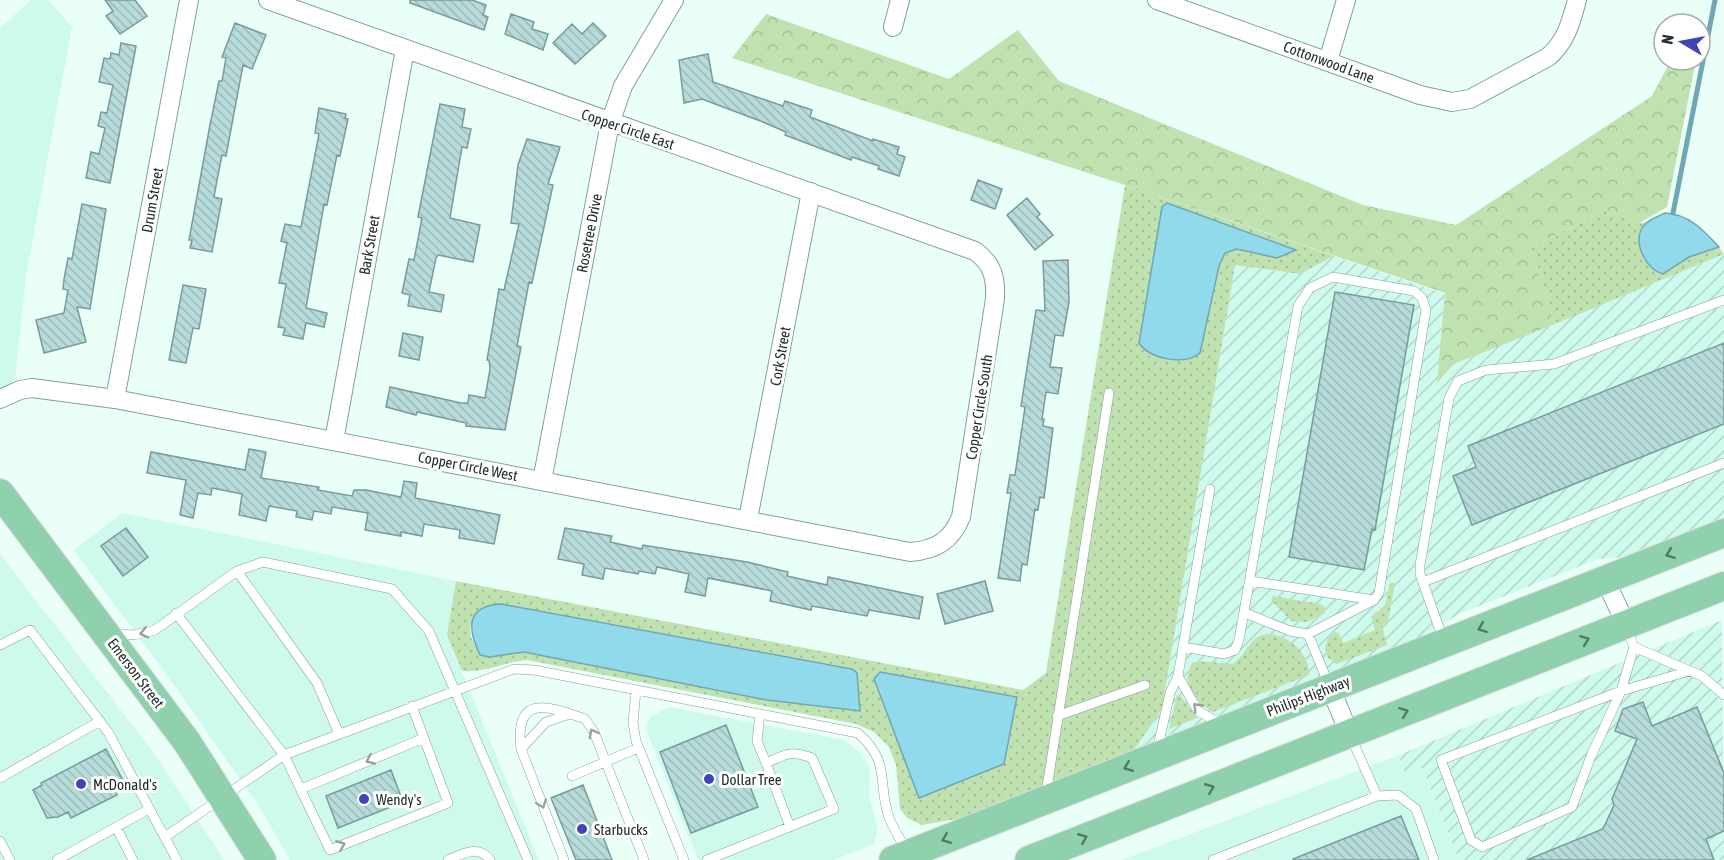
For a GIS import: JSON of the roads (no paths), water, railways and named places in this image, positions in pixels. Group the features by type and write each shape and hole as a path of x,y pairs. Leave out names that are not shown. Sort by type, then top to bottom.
{"main road":[{"name":"Emerson Street","path":"1,495 224,797 262,860"},
{"name":"Philips Highway","path":"904,858 1155,756 1724,533"},
{"path":"1029,860 1349,733 1630,636 1724,586"}],"street":[{"name":"Drum Street","path":"115,399 189,0"},
{"name":"Copper Circle East","path":"268,0 975,251 987,260"},
{"name":"Rosetree Drive","path":"542,481 610,123 623,86 674,0"},
{"path":"893,27 900,0"},
{"name":"Cottonwood Lane","path":"1157,0 1436,100 1470,99 1558,49 1568,30 1577,0"},
{"path":"1328,61 1346,0"},
{"name":"Bark Street","path":"334,441 405,49"},
{"name":"Cork Street","path":"748,519 811,192"},
{"name":"Copper Circle South","path":"938,546 955,531 962,517 995,300 993,272 987,260"},
{"name":"Copper Circle West","path":"0,399 14,392 33,388 115,399 910,552 938,546"},
{"path":"1605,580 1630,636"},
{"path":"1330,687 1349,733"}],"lane":[{"path":"1183,647 1224,654 1235,650 1245,612 1298,306 1310,288 1333,277 1414,291 1422,298 1426,310 1379,592 1374,600 1308,634 1290,631 1245,612"},
{"path":"1444,643 1423,582 1420,565 1449,398 1458,381 1486,370 1554,364 1724,300"},
{"path":"1046,800 1108,393"},
{"path":"1423,582 1724,463"},
{"path":"1155,756 1170,693 1178,676 1210,489"},
{"path":"105,633 126,635 149,632 237,571 263,562 392,589 429,631 528,860"},
{"path":"237,571 317,683 339,734"},
{"path":"1250,581 1374,600"},
{"path":"176,613 284,755 330,850 448,803 412,706"},
{"path":"0,645 30,630 99,721 177,860"},
{"path":"1308,634 1330,687"},
{"path":"1689,671 1621,692 1442,760 1471,840 1482,847 1572,807 1591,756 1621,692 1630,636 1689,671 1702,676 1724,695"},
{"path":"165,837 284,755 514,669 858,733 873,747 881,770 890,819 904,858"},
{"path":"1178,676 1198,711 1228,728"},
{"path":"1057,716 1145,686"},
{"path":"636,690 633,723 638,748 684,860"},
{"path":"564,860 521,749 519,731 527,710 537,706 585,719 594,732 644,860"},
{"path":"521,749 546,722 570,714"},
{"path":"760,714 757,741 790,827"},
{"path":"0,778 99,721"},
{"path":"1349,733 1377,796"},
{"path":"301,789 424,738"},
{"path":"572,776 638,748"},
{"path":"706,860 834,809 812,758 797,753 786,754 766,763"},
{"path":"1213,860 1377,796 1398,795 1416,809 1434,860"},
{"path":"57,860 149,809"},
{"path":"116,827 133,860"},
{"path":"0,841 10,860"},
{"path":"448,860 471,851 479,851 490,860"}],"water":[{"path":"1167,203 1296,250 1277,258 1237,249 1225,253 1219,266 1200,353 1177,360 1159,357 1144,349 1139,343 1162,207"},
{"path":"1665,213 1689,220 1702,229 1719,247 1689,257 1663,274 1657,272 1647,262 1640,249 1639,241 1642,228 1652,219"},
{"path":"501,604 852,669 857,673 860,711 767,700 524,652 490,657 480,655 473,636 472,620 481,609"},
{"path":"880,672 1017,697 1004,764 919,798 874,679"}],"waterway":[{"path":"1673,213 1715,0"}],"place":[{"name":"Dollar Tree","path":"709,779"},
{"name":"McDonald's","path":"81,784"},
{"name":"Wendy's","path":"364,799"},
{"name":"Starbucks","path":"582,829"}]}
